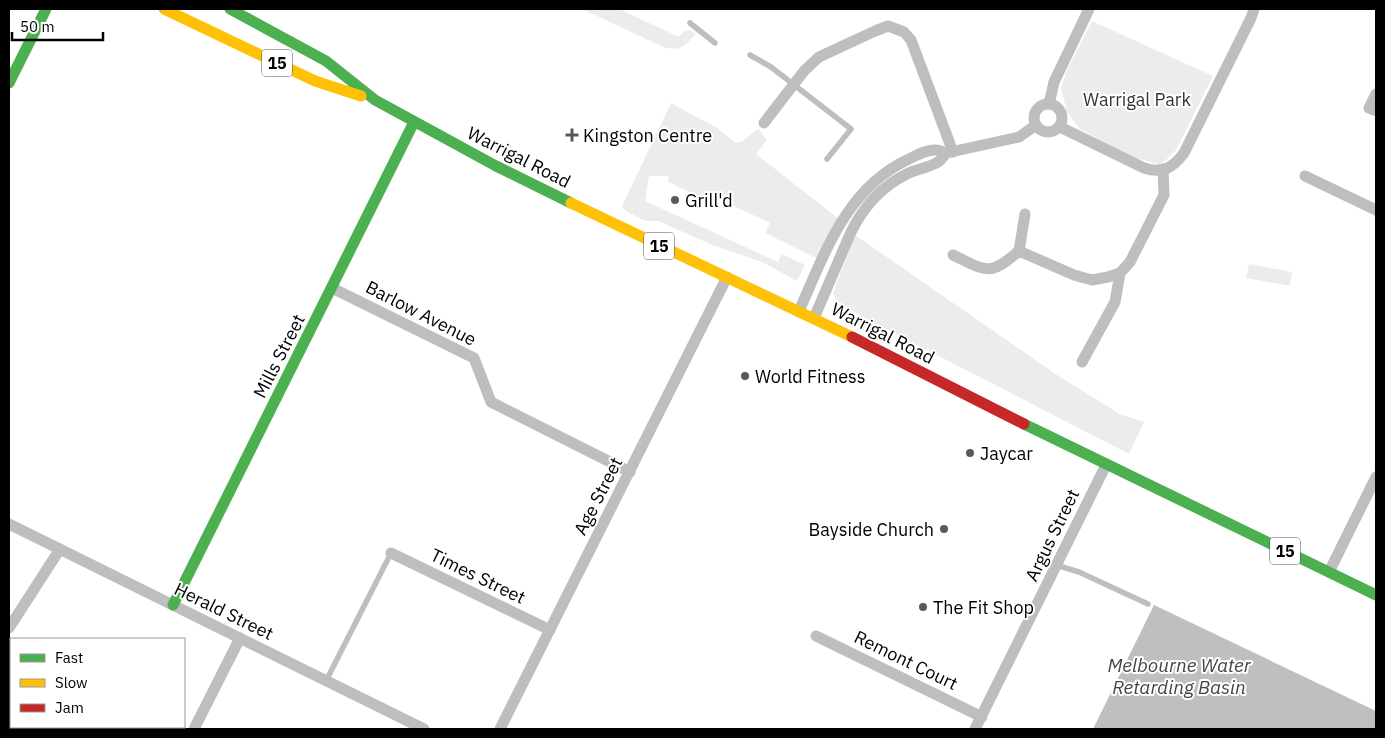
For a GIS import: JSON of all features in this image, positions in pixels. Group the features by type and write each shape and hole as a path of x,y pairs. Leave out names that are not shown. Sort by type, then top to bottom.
{"main road":[{"path":"9,84 46,9"},
{"name":"Warrigal Road","path":"164,9 315,81 375,100"},
{"name":"Warrigal Road","path":"230,9 326,62 375,100 527,182 814,318 1106,465 1376,595"},
{"name":"Mills Street","path":"173,605 414,122"}],"street":[{"path":"1049,104 1054,82 1089,9"},
{"path":"1060,127 1154,172 1176,164 1184,153 1254,9"},
{"path":"764,123 804,71 819,57 888,26 899,29 909,36 911,40 950,152"},
{"path":"1376,94 1370,108 1376,111"},
{"path":"1049,104 1058,108 1062,117 1060,127 1048,133 1038,129 1036,125 1034,120 1036,110 1049,104"},
{"path":"799,311 819,264 842,220 862,192 886,171 911,158 936,150 950,152 1019,137 1036,125"},
{"path":"814,318 851,232 871,202 895,181 911,172 938,162 950,152"},
{"path":"1019,251 1074,275 1092,280 1108,278 1120,273 1130,262 1164,196 1163,170"},
{"path":"1305,176 1376,210"},
{"path":"953,255 989,270 1003,266 1019,251 1024,214"},
{"path":"1082,362 1115,302 1120,273"},
{"name":"Age Street","path":"500,729 727,277"},
{"name":"Barlow Avenue","path":"332,288 474,358 491,402 630,472"},
{"name":"Argus Street","path":"976,729 1106,465"},
{"path":"1329,572 1376,477"},
{"name":"Herald Street","path":"9,524 424,729"},
{"path":"9,628 60,549"},
{"name":"Times Street","path":"391,553 550,630"},
{"name":"Remont Court","path":"816,636 982,717"},
{"path":"194,729 240,638"}],"lane":[{"path":"690,23 715,42"},
{"path":"750,55 771,67 851,129 827,159"},
{"path":"326,681 391,553"},
{"path":"1056,565 1078,572 1148,604"}],"green space":[{"path":"582,9 619,9 679,37 684,31 689,30 696,34 681,47 674,49 663,47"},
{"name":"Warrigal Park","path":"1092,21 1213,76 1176,150 1161,165 1129,156 1080,129 1067,112 1061,88 1067,70"},
{"path":"671,103 717,128 736,143 741,142 758,129 767,140 756,154 839,219 818,259 765,233 770,223 713,196 701,201 690,196 691,193 668,182 669,176 649,176 645,201 778,262 782,254 805,265 797,281 762,262 715,246 658,221 645,221 626,211 622,206"},
{"path":"855,235 1057,375 1120,414 1144,422 1129,454 857,314 836,300 833,293"},
{"path":"1249,264 1292,272 1290,286 1246,278"}],"water":[{"name":"Melbourne Water Retarding Basin","path":"1154,605 1376,711 1376,729 1093,729"}],"traffic: fast":[{"path":"9,83 46,9"},
{"path":"230,9 326,61 375,100 496,166 571,203"},
{"path":"173,605 414,122"},
{"path":"1024,424 1376,595"}],"traffic: slow":[{"path":"164,9 315,81 361,96"},
{"path":"571,203 852,337"}],"traffic: jam":[{"path":"852,337 1024,424"}],"place":[{"name":"Kingston Centre","path":"572,135"},
{"name":"Grill'd","path":"675,200"},
{"name":"World Fitness","path":"745,376"},
{"name":"Jaycar","path":"970,453"},
{"name":"Bayside Church","path":"944,529"},
{"name":"The Fit Shop","path":"923,607"}]}
